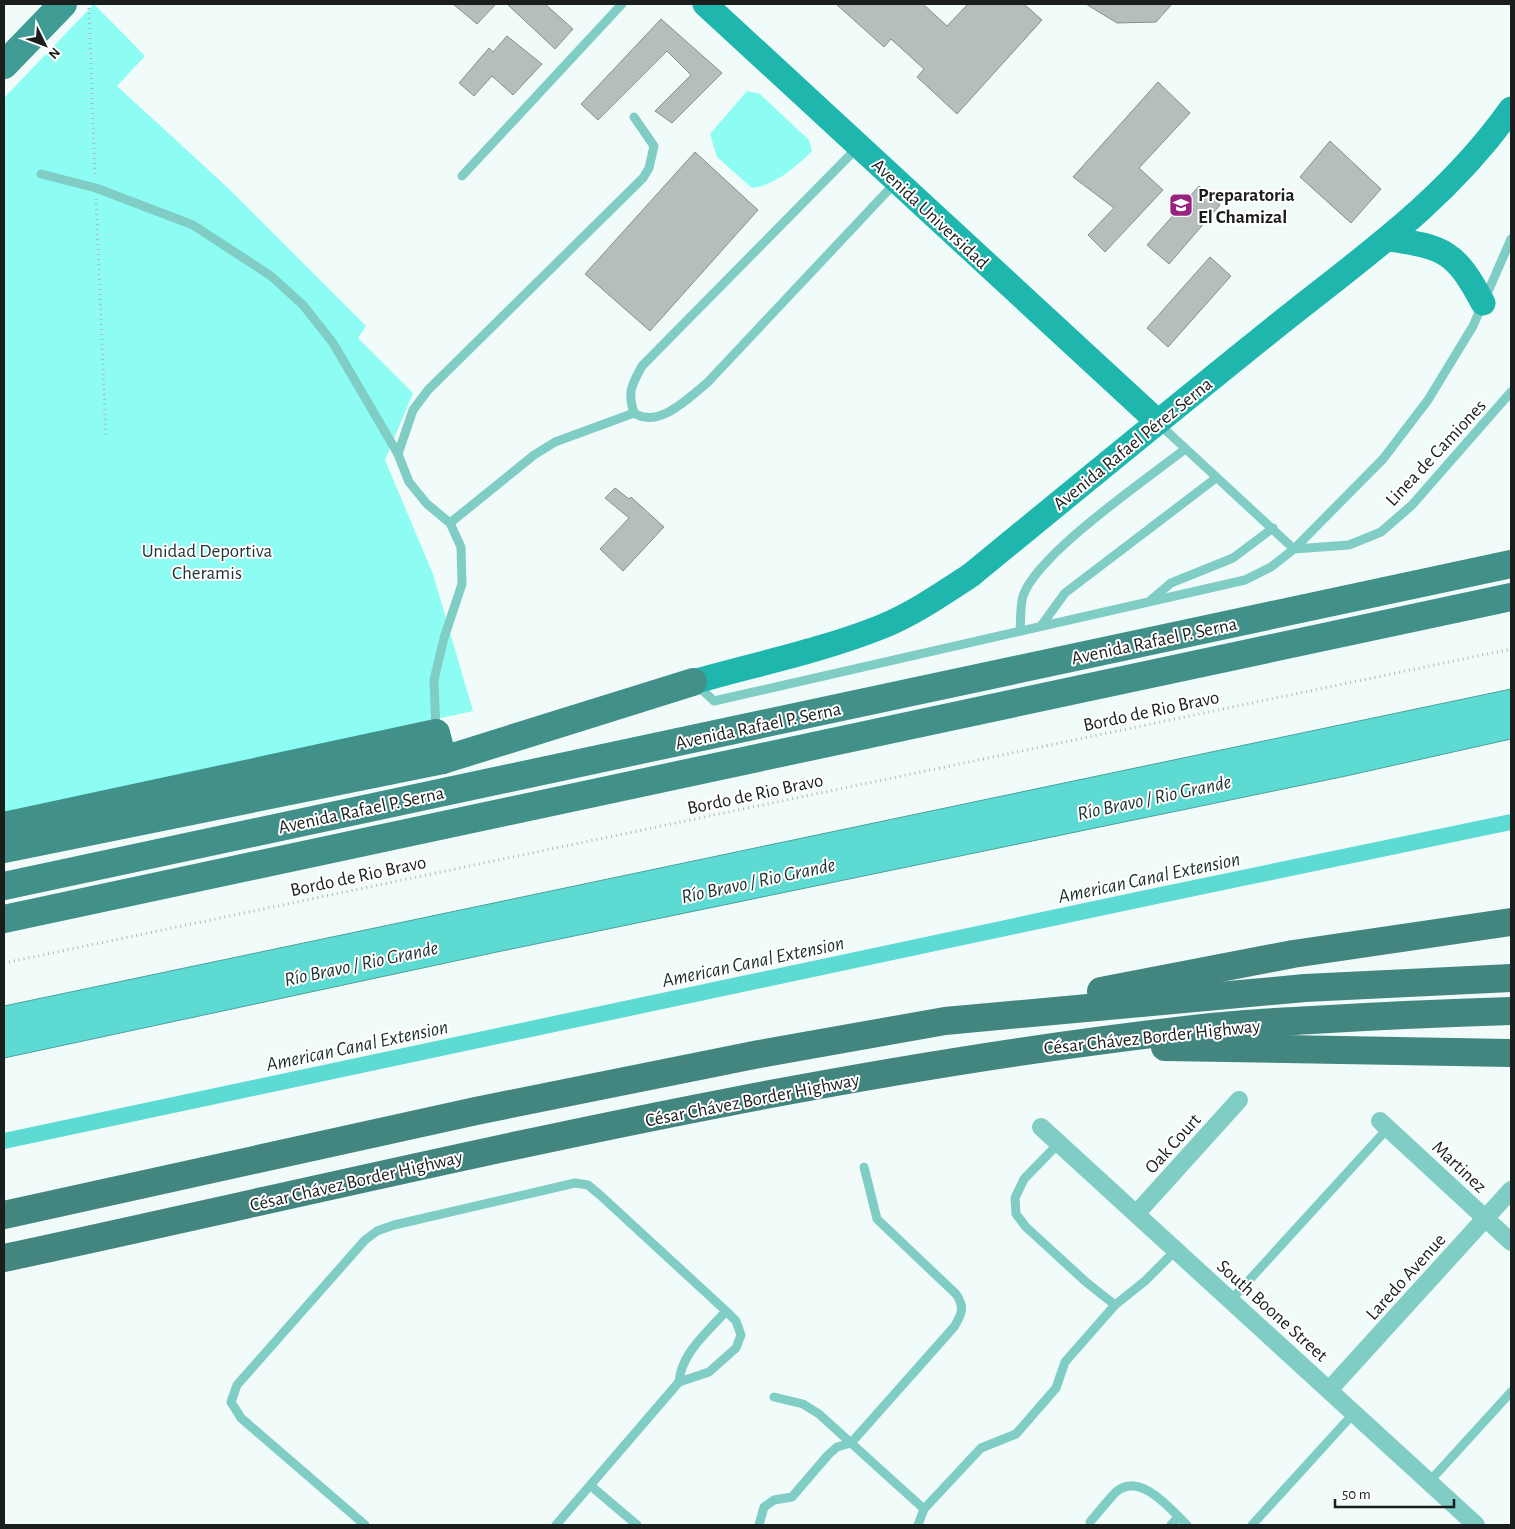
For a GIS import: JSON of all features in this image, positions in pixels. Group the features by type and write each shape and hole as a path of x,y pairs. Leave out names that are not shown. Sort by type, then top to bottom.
{"highway":[{"name":"Avenida Rafael P. Serna","path":"4,886 1511,564"},
{"name":"Avenida Rafael P. Serna","path":"4,919 1511,597"},
{"path":"4,849 442,760 693,682"},
{"path":"4,826 436,733 442,760"},
{"path":"945,1021 1293,954 1511,922"},
{"name":"César Chávez Border Highway","path":"4,1216 476,1111 759,1054 945,1021 1305,988 1511,978"},
{"name":"César Chávez Border Highway","path":"4,1258 438,1161 696,1109 905,1070 1062,1045 1216,1026 1434,1013 1511,1011"},
{"path":"1062,1045 1511,1052"}],"main road":[{"path":"4,65 75,4"},
{"name":"Avenida Universidad","path":"705,4 1158,422"},
{"name":"Avenida Rafael Pérez Serna","path":"693,682 835,642 882,626 920,608 971,575 1158,422 1389,239 1435,198 1471,160 1511,109"},
{"path":"1389,239 1423,244 1440,249 1453,258 1469,276 1483,303"}],"street":[{"name":"Oak Court","path":"1136,1214 1239,1100"},
{"name":"Martinez","path":"1384,1124 1511,1242"},
{"name":"South Boone Street","path":"1041,1127 1476,1525"},
{"name":"Laredo Avenue","path":"1329,1390 1511,1190"}],"lane":[{"path":"462,176 622,4"},
{"path":"398,454 413,410 428,390 643,178 649,168 654,146 634,117"},
{"path":"859,146 642,366 631,386 629,398 634,413 642,418 655,418 682,403 707,383 896,182"},
{"path":"41,174 96,188 193,225 271,276 303,305 333,343 398,454 409,482 427,504 450,523 461,547 462,584 444,638 434,680 436,733"},
{"path":"693,682 714,701 1245,580 1271,567 1294,549 1383,459 1428,400 1473,326 1511,239"},
{"name":"Linea de Camiones","path":"1294,549 1349,545 1381,532 1412,506 1511,392"},
{"path":"450,523 534,454 555,442 634,413"},
{"path":"1158,422 1294,549"},
{"path":"1020,631 1023,596 1043,568 1068,540 1185,449"},
{"path":"1041,626 1065,593 1216,478"},
{"path":"1151,600 1171,583 1234,558 1272,528"},
{"path":"1231,1300 1384,1124"},
{"path":"1059,1143 1024,1179 1015,1198 1016,1214 1026,1227 1086,1282 1115,1305"},
{"path":"759,1525 764,1507 774,1500 792,1497 828,1455 838,1447 851,1443 954,1327 962,1314 962,1303 956,1294 877,1219 864,1167"},
{"path":"364,1525 241,1418 231,1402 237,1385 365,1240 377,1231 394,1225 575,1182 588,1185 726,1311 736,1321 742,1335 736,1348 709,1372 679,1382 556,1525"},
{"path":"918,1525 924,1509 981,1448 1016,1434 1056,1388 1065,1362 1115,1305 1145,1281 1176,1250"},
{"path":"679,1382 680,1370 686,1358 726,1311"},
{"path":"1429,1482 1511,1392"},
{"path":"774,1397 803,1404 818,1414 924,1509"},
{"path":"1252,1525 1354,1413"},
{"path":"591,1486 637,1525"},
{"path":"1090,1522 1118,1491 1133,1486 1148,1490 1187,1525"},
{"path":"1171,1525 1178,1517"}],"path":[{"path":"75,4 89,8 106,436"},
{"name":"Bordo de Rio Bravo","path":"4,963 1511,649"}],"green space":[{"name":"Unidad Deportiva Cheramis","path":"94,4 145,56 117,86 227,187 366,326 358,338 413,393 385,460 433,574 473,711 4,813 4,98"},
{"path":"747,91 760,94 809,140 812,151 792,169 777,179 752,188 717,157 710,134"}],"water":[{"name":"Río Bravo / Rio Grande","path":"1511,689 1511,739 1346,776 497,952 4,1058 4,1006"}],"building":[{"path":"453,4 496,4 477,24"},
{"path":"507,4 545,4 573,29 555,49"},
{"path":"836,4 923,4 947,26 968,4 1024,4 1042,20 957,114 917,77 924,69 891,39 884,47"},
{"path":"1086,4 1172,4 1156,22 1117,23"},
{"path":"661,19 722,73 672,123 655,111 691,75 667,51 598,120 581,104"},
{"path":"507,36 542,64 513,95 492,76 474,96 459,83 489,48 493,52"},
{"path":"1158,82 1190,113 1139,168 1163,190 1105,252 1088,235 1114,208 1073,177"},
{"path":"1330,141 1381,189 1351,223 1300,177"},
{"path":"695,152 758,210 650,331 585,274"},
{"path":"1199,186 1220,205 1169,264 1147,245"},
{"path":"1210,257 1231,276 1168,347 1147,328"},
{"path":"615,488 629,499 631,497 664,527 623,571 600,549 629,518 605,498"}],"waterway":[{"name":"American Canal Extension","path":"4,1141 1511,822"}],"place":[{"name":"Preparatoria El Chamizal","path":"1181,205"}]}
